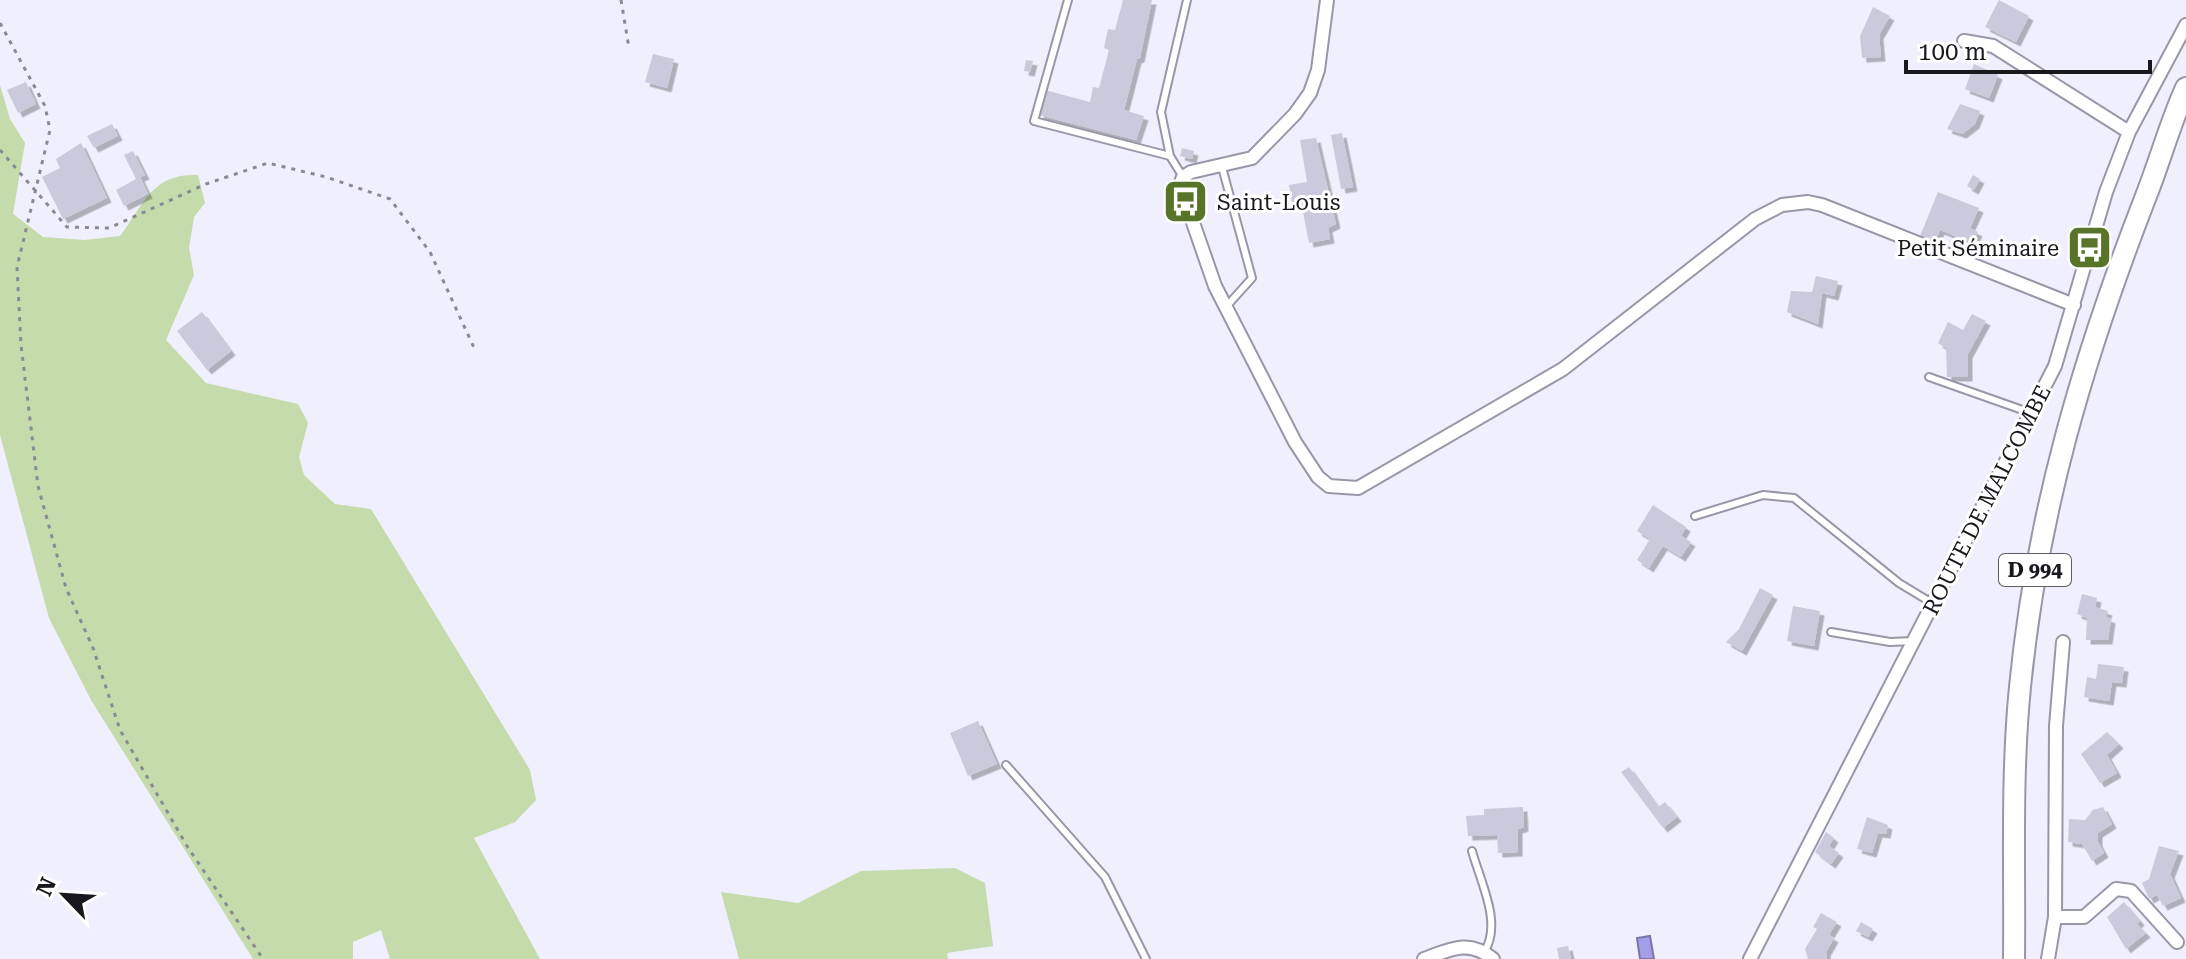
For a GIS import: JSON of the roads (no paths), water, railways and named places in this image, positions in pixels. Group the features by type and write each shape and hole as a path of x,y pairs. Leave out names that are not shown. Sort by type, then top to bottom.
{"main road":[{"name":"D 994","path":"2014,959 2014,790 2019,690 2042,525 2090,347 2186,88"},
{"name":"D 994","path":"2146,196 2186,120"}],"street":[{"path":"1327,0 1318,70 1310,93 1252,158 1191,172 1183,177 1180,185 1225,308 1295,442 1318,477 1329,486 1348,490 1358,488 1563,369 1755,219 1782,205 1808,202 1839,211 1905,241 2074,305"},
{"name":"ROUTE DE MALCOMBE","path":"1750,959 2055,366 2106,192 2129,132 2186,25"},
{"path":"1964,41 1993,46 2129,132"},
{"path":"2048,959 2055,917 2055,740 2063,642"},
{"path":"2055,917 2084,917 2116,889 2122,888 2131,891 2177,942"},
{"path":"1424,959 1461,945 1476,946 1489,955"}],"lane":[{"path":"1068,0 1034,121 1170,156"},
{"path":"1183,177 1170,156 1161,112 1187,0"},
{"path":"1222,167 1252,278 1225,308"},
{"path":"1929,377 2032,414"},
{"path":"1695,516 1763,495 1794,498 1899,583 1934,604"},
{"path":"1831,632 1890,642 1914,641"},
{"path":"1006,765 1105,877 1146,959"},
{"path":"1472,851 1490,916 1493,938 1489,955"}],"place":[{"name":"Saint-Louis","path":"1186,202"},
{"name":"Petit Séminaire","path":"2090,248"}]}
